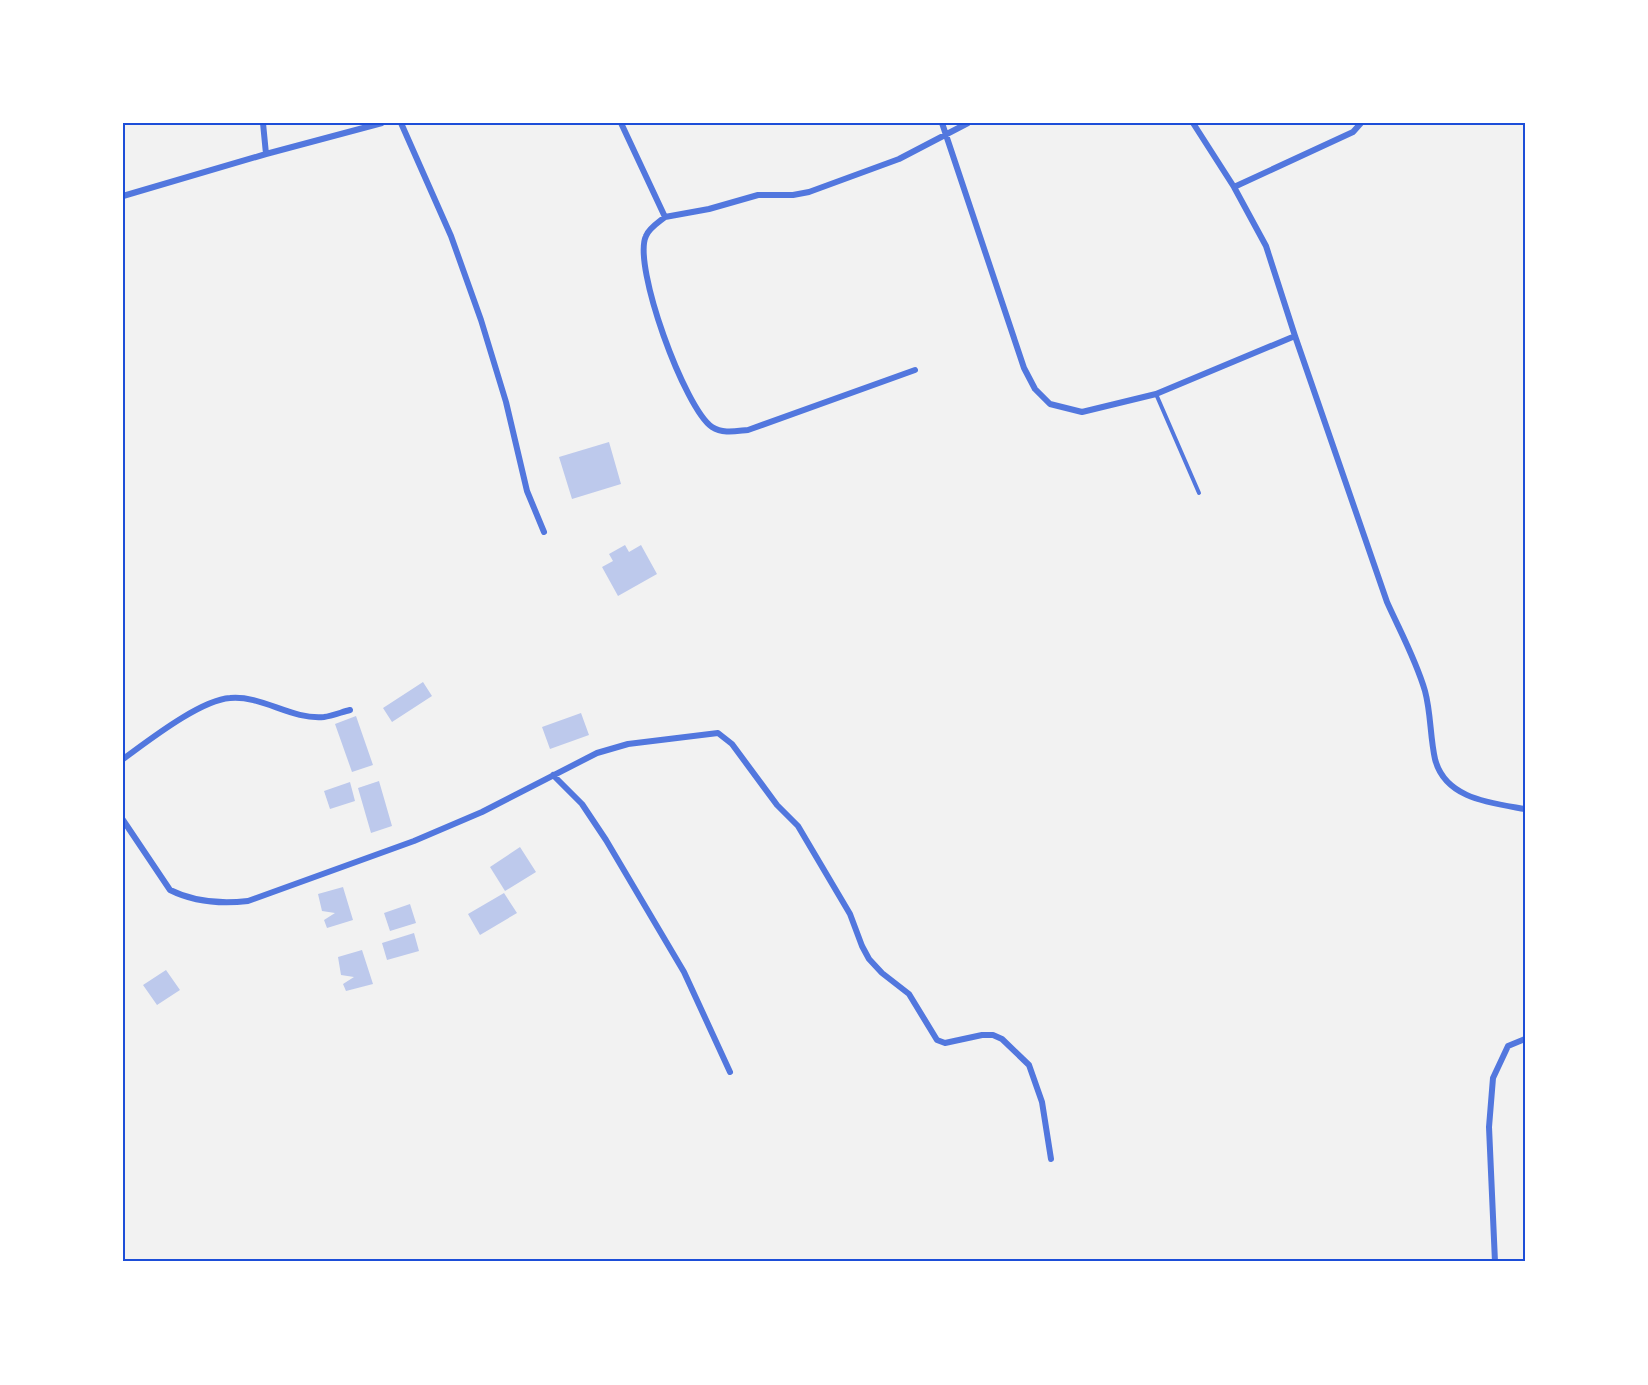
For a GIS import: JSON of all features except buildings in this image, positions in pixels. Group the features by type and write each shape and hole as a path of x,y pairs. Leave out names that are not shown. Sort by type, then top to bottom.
{"street":[{"path":"263,123 266,153"},
{"path":"123,196 266,153 382,123"},
{"path":"401,123 451,236 481,320 506,402 527,491 544,532"},
{"path":"621,123 665,217"},
{"path":"942,123 1024,368 1035,389 1050,404 1082,412 1156,394 1295,336"},
{"path":"915,370 748,430 729,432 713,427 699,414 671,357 656,312 643,249 646,236 665,217 709,209 758,195 793,195 809,192 899,159 968,123"},
{"path":"1193,123 1234,187 1266,246 1387,602 1425,691 1435,759 1441,776 1459,791 1482,801 1525,809"},
{"path":"1234,187 1353,132 1361,123"},
{"path":"123,759 203,706 230,698 257,701 298,714 323,717 350,710"},
{"path":"123,820 170,890 182,896 225,904 248,901 414,840 482,812 597,753 628,744 718,733 732,744 777,805 798,826 850,914 869,959 882,973 909,994 937,1040 945,1043 982,1035 993,1035 1002,1039 1029,1065 1042,1102 1051,1159"},
{"path":"553,775 582,804 606,840 684,972 730,1072"},
{"path":"1495,1262 1489,1127 1493,1078 1508,1046 1525,1039"}],"lane":[{"path":"1156,394 1199,493"}]}
